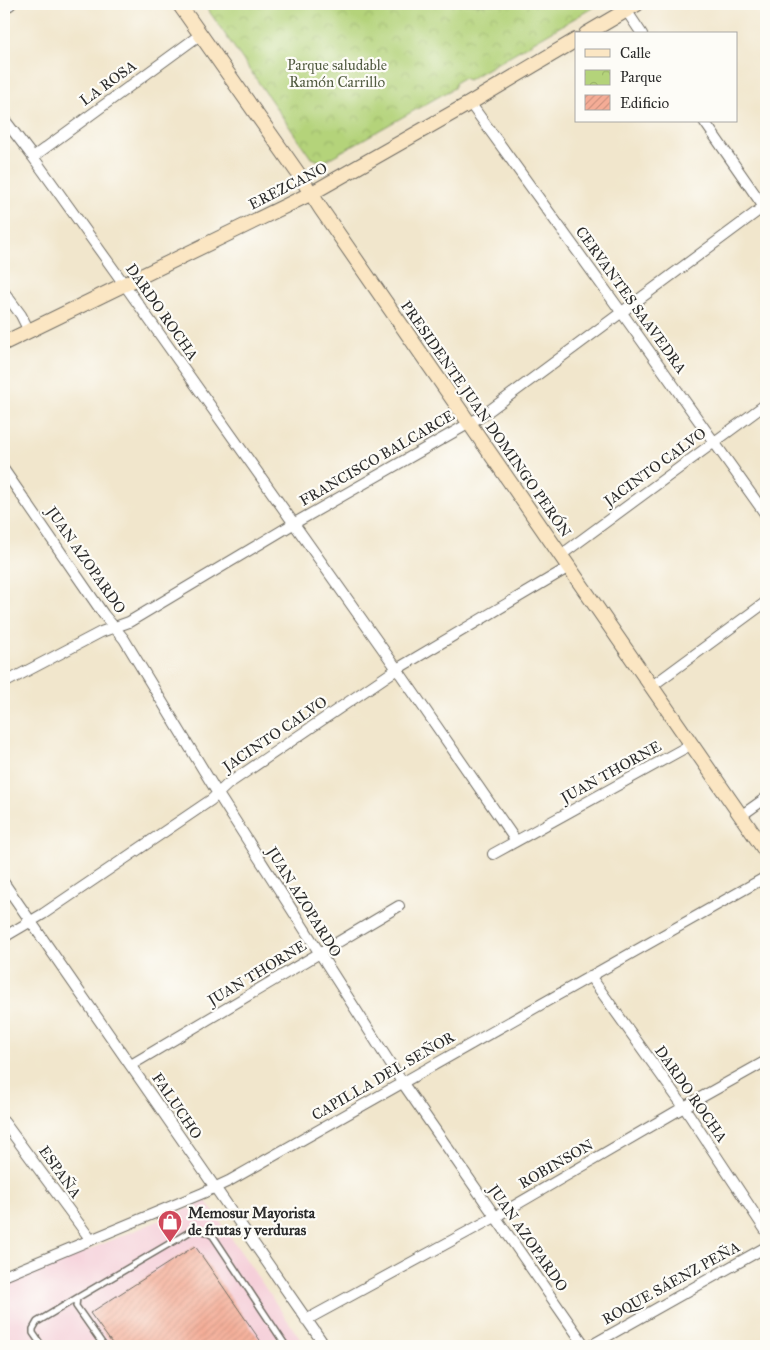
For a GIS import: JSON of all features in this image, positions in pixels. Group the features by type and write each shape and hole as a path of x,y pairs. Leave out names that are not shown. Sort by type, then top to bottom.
{"street":[{"path":"4,9 11,4"},
{"name":"PRESIDENTE JUAN DOMINGO PERÓN","path":"179,4 766,852"},
{"path":"589,32 628,6 641,32"},
{"name":"LA ROSA","path":"33,157 201,34"},
{"name":"EREZCANO","path":"4,343 312,194 575,41"},
{"name":"CERVANTES SAAVEDRA","path":"470,103 766,515"},
{"name":"DARDO ROCHA","path":"4,119 124,284 516,841"},
{"path":"705,122 765,207"},
{"name":"FRANCISCO BALCARCE","path":"4,683 101,632 129,622 293,524 482,416 765,207"},
{"path":"4,292 21,315 29,331"},
{"name":"JACINTO CALVO","path":"561,555 766,404"},
{"name":"JUAN AZOPARDO","path":"4,470 104,615 124,639 218,794 402,1082 585,1346"},
{"name":"JACINTO CALVO","path":"4,937 43,914 211,800 228,784 397,670 569,567"},
{"path":"652,686 766,602"},
{"name":"JUAN THORNE","path":"493,854 692,744"},
{"path":"742,816 766,798"},
{"name":"CAPILLA DEL SEÑOR","path":"4,1276 215,1188 766,877"},
{"name":"FALUCHO","path":"4,883 325,1346"},
{"name":"JUAN THORNE","path":"130,1065 399,906"},
{"name":"DARDO ROCHA","path":"590,976 684,1108 766,1231"},
{"name":"ROBINSON","path":"306,1320 495,1217 766,1061"},
{"name":"ESPAÑA","path":"4,1122 91,1240"},
{"name":"ROQUE SÁENZ PEÑA","path":"590,1346 766,1247"}],"lane":[{"path":"42,1346 33,1329 37,1322 191,1231 200,1230 214,1236 286,1346"},
{"path":"77,1298 76,1306 104,1346"}],"shaded area":[{"name":"Memosur Mayorista de frutas y verduras","path":"206,1201 305,1346 4,1346 4,1285"}],"green space":[{"name":"Parque saludable Ramón Carrillo","path":"204,4 599,4 468,80 463,78 456,82 454,88 323,162 311,158"}],"building":[{"path":"195,1246 264,1346 114,1346 90,1313"}],"place":[{"name":"Memosur Mayorista de frutas y verduras","path":"170,1243"}]}
